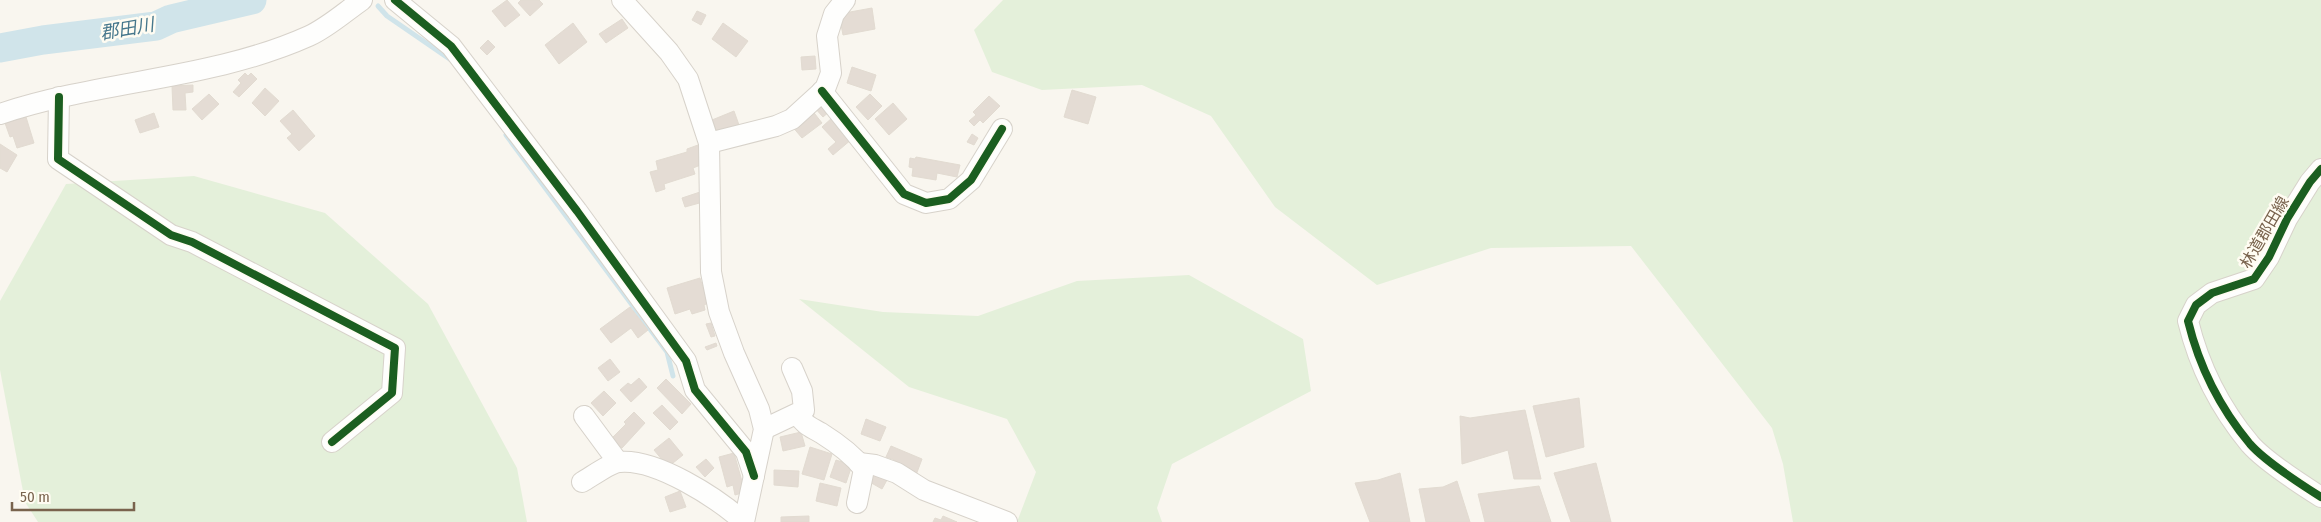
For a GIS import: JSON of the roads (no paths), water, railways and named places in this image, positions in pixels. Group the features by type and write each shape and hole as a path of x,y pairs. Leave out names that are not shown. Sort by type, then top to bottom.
{"street":[{"path":"0,114 36,102 260,56 311,35 362,0"},
{"path":"395,0 451,46 577,211 686,361 695,390 746,452 754,476"},
{"path":"582,482 618,462 647,465 679,478 726,506 744,522 764,429 759,408 718,312 711,272 710,144 688,79 669,52 622,0"},
{"path":"710,144 776,126 792,119 822,91 831,73 827,36 834,14 845,0"},
{"path":"822,91 904,194 926,203 949,199 971,180 1002,128"},
{"path":"59,97 58,159 171,235 192,242 395,348 392,392 332,442"},
{"name":"林道郡田線","path":"2321,169 2296,204 2269,257 2254,279 2212,293 2196,305 2188,321 2195,349 2219,401 2251,445 2305,487 2321,497"},
{"path":"764,429 804,410 802,391 792,368"},
{"path":"797,414 806,426 821,433 864,469 857,503"},
{"path":"584,416 618,462"},
{"path":"859,463 875,465 897,473 924,490 1007,522"}],"waterway":[{"name":"郡田川","path":"0,48 43,40 156,26 171,19 252,0"},
{"path":"378,6 387,16 451,60"},
{"path":"506,135 667,352 673,376"}]}
